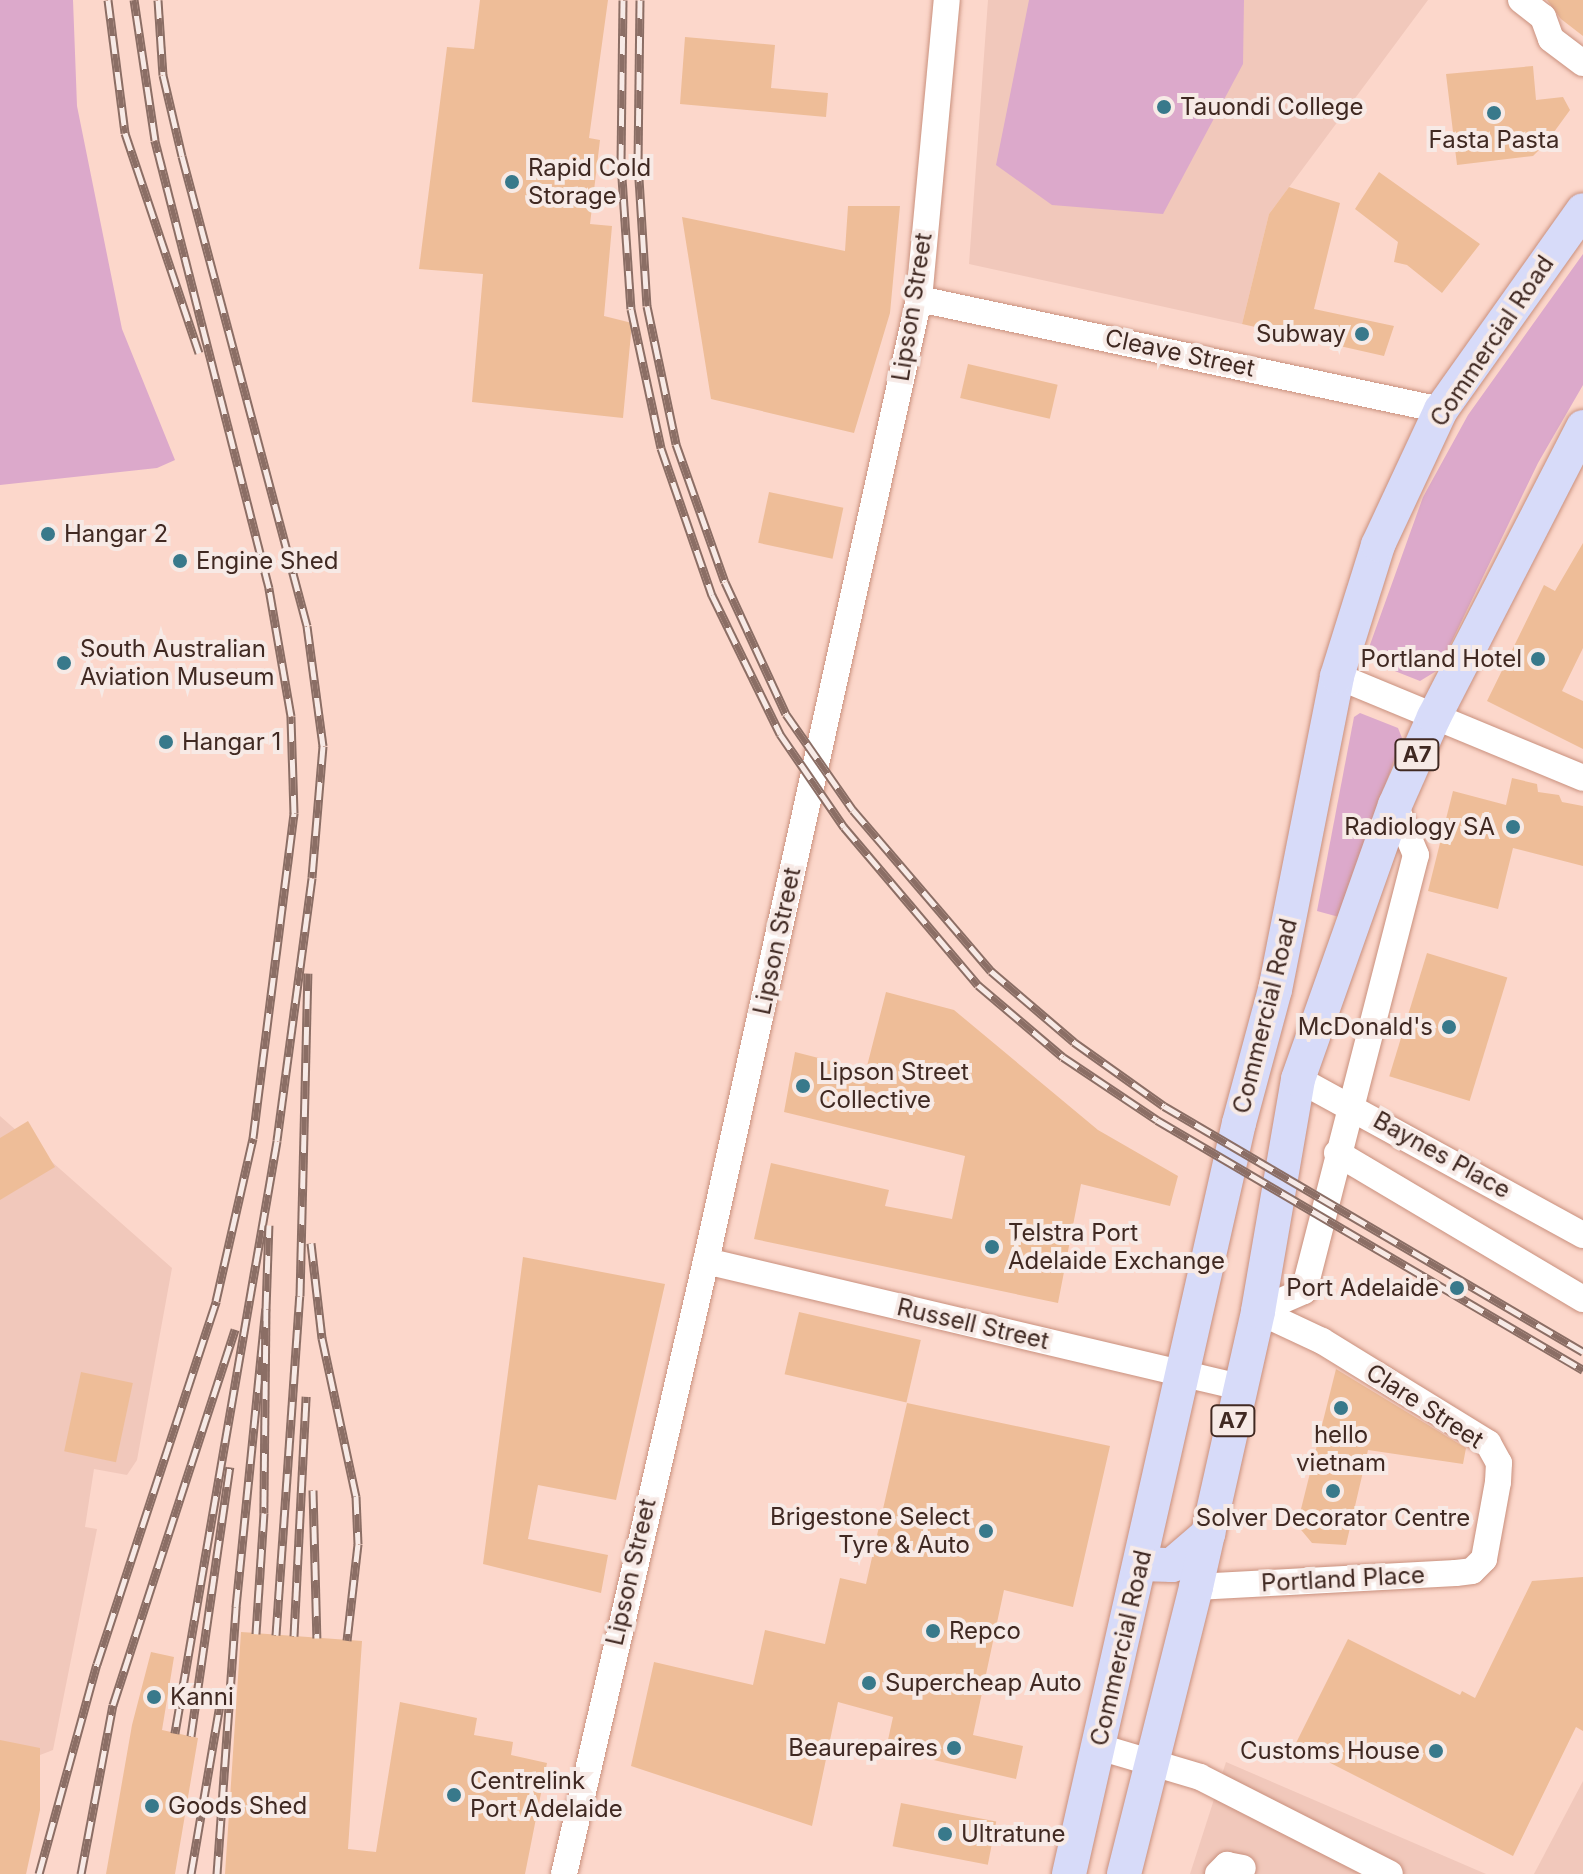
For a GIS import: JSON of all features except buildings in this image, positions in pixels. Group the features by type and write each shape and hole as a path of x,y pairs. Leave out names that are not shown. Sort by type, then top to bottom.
{"main road":[{"name":"Commercial Road","path":"1069,1874 1239,1123 1275,990 1337,676 1378,545 1441,410 1583,210"},
{"name":"Commercial Road","path":"1124,1874 1196,1587 1258,1311 1298,1079 1395,805 1434,717 1583,427"},
{"path":"1239,1123 1281,1101 1298,1079 1292,1015 1275,990"},
{"path":"1140,1564 1172,1565 1208,1534"}],"street":[{"name":"Lipson Street","path":"564,1874 706,1261 919,299 947,0"},
{"path":"1521,0 1543,17 1551,39 1578,57"},
{"name":"Cleave Street","path":"919,299 1441,410"},
{"path":"1337,676 1583,778"},
{"path":"1258,1311 1304,1291 1349,1104 1416,855 1395,805"},
{"name":"Baynes Place","path":"1298,1079 1349,1104 1583,1235"},
{"path":"1337,1153 1583,1299"},
{"name":"Russell Street","path":"706,1261 1240,1387"},
{"name":"Clare Street","path":"1258,1311 1322,1341 1488,1443 1499,1463 1484,1559"},
{"name":"Portland Place","path":"1196,1587 1456,1573 1472,1571 1484,1559"},
{"path":"1099,1747 1200,1777 1390,1874"}],"shaded area":[{"path":"0,0 73,0 77,106 122,329 175,460 157,468 0,485"},
{"name":"Tauondi College","path":"988,0 1428,0 1269,214 1242,324 969,264"},
{"path":"1029,0 1244,0 1243,64 1163,214 1052,205 996,165"},
{"path":"1583,254 1583,385 1538,463 1438,670 1420,681 1372,662 1367,653 1423,497 1468,415"},
{"path":"1360,713 1398,728 1402,738 1339,917 1317,911 1354,717"},
{"path":"0,1116 172,1268 137,1460 127,1475 94,1469 85,1527 97,1529 53,1750 40,1755 26,1874 0,1874"},
{"path":"1226,1762 1486,1874 1190,1874"},
{"path":"1583,1781 1583,1874 1534,1874"}],"railway":[{"path":"108,0 125,133 199,353"},
{"path":"39,1874 97,1664 216,1301 253,1138 294,813 291,716 269,588 155,140 134,0"},
{"path":"158,0 163,75 307,626 323,746 312,878 277,1141 175,1733"},
{"path":"623,0 621,163 631,309 661,448 712,595 780,734 844,827 978,985 1063,1057 1157,1120 1583,1370"},
{"path":"640,0 638,163 647,306 676,444 725,582 786,714 853,810 991,971 1074,1042 1164,1106 1583,1352"},
{"path":"276,1635 300,1296 308,973"},
{"path":"266,1309 269,1225"},
{"path":"311,1243 322,1338 356,1496 358,1544 347,1640"},
{"path":"217,1874 236,1607 266,1309 264,1513 256,1634"},
{"path":"81,1874 113,1705 235,1329"},
{"path":"294,1636 306,1396"},
{"path":"191,1736 230,1467"},
{"path":"313,1490 317,1638"},
{"path":"191,1874 220,1704"}],"place":[{"name":"Tauondi College","path":"1164,107"},
{"name":"Fasta Pasta","path":"1494,113"},
{"name":"Rapid Cold Storage","path":"512,182"},
{"name":"Subway","path":"1362,334"},
{"name":"Hangar 2","path":"48,534"},
{"name":"Engine Shed","path":"180,561"},
{"name":"Portland Hotel","path":"1538,659"},
{"name":"South Australian Aviation Museum","path":"64,663"},
{"name":"Hangar 1","path":"166,742"},
{"name":"Radiology SA","path":"1513,827"},
{"name":"McDonald's","path":"1449,1027"},
{"name":"Lipson Street Collective","path":"803,1086"},
{"name":"Telstra Port Adelaide Exchange","path":"992,1247"},
{"name":"Port Adelaide","path":"1457,1288"},
{"name":"hello vietnam","path":"1341,1408"},
{"name":"Solver Decorator Centre","path":"1333,1491"},
{"name":"Brigestone Select Tyre & Auto","path":"986,1531"},
{"name":"Repco","path":"933,1631"},
{"name":"Supercheap Auto","path":"869,1683"},
{"name":"Kanni","path":"154,1697"},
{"name":"Beaurepaires","path":"954,1748"},
{"name":"Customs House","path":"1436,1751"},
{"name":"Centrelink Port Adelaide","path":"454,1795"},
{"name":"Goods Shed","path":"152,1806"},
{"name":"Ultratune","path":"945,1834"}]}
